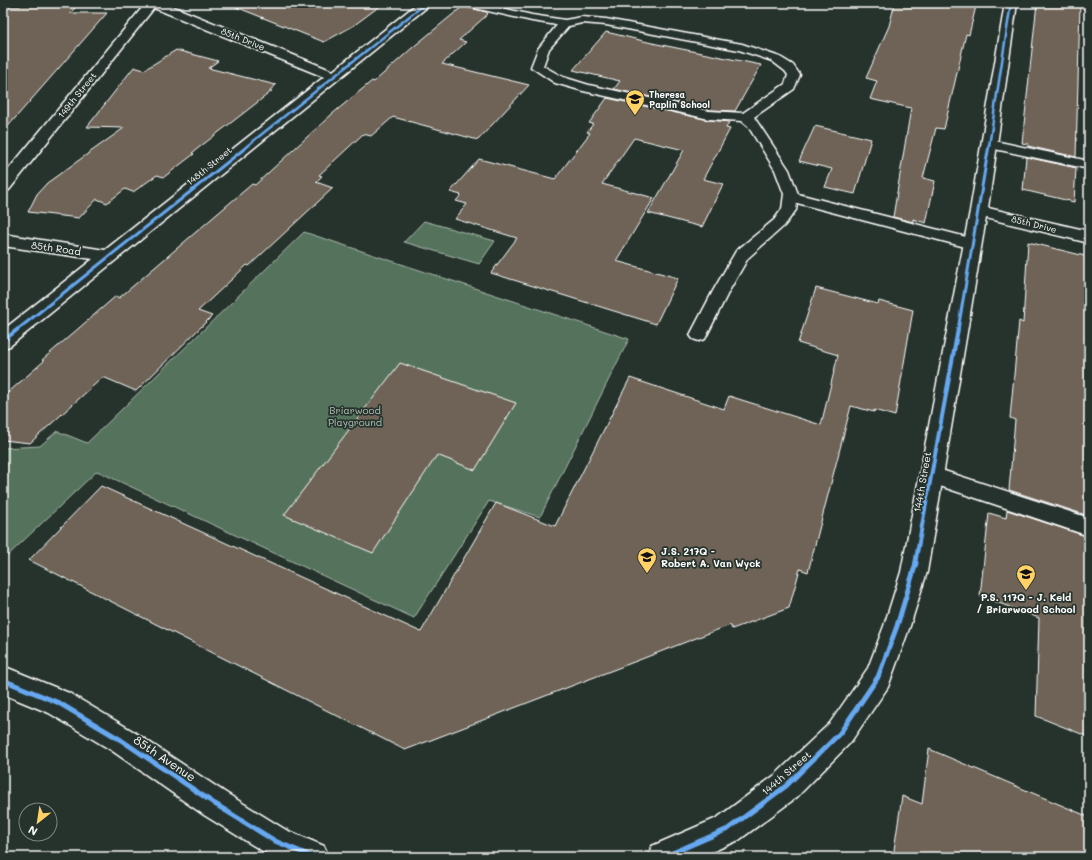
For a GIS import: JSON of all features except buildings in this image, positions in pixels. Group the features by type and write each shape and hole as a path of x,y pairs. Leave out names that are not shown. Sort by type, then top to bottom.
{"street":[{"name":"85th Drive","path":"152,3 334,76"},
{"name":"149th Street","path":"3,187 152,3"},
{"name":"148th Street","path":"3,341 426,3"},
{"name":"144th Street","path":"663,857 728,830 786,786 840,733 878,677 897,626 914,572 990,144 1006,4"},
{"name":"85th Drive","path":"979,211 1089,237"},
{"name":"85th Road","path":"3,240 109,256"},
{"name":"85th Avenue","path":"3,680 59,703 121,740 215,804 275,841 313,857"}],"lane":[{"path":"466,3 532,18 565,23 582,20 635,26 742,47 776,59 789,68 794,75 790,86 746,117 709,115 587,88 559,80 537,67 537,61 544,49 565,23"},
{"path":"700,335 721,291 742,255 778,223 789,210 791,194 782,170 753,124 746,117"},
{"path":"990,144 1089,165"},
{"path":"791,197 973,244"},
{"path":"932,475 1089,527"}],"green space":[{"path":"424,221 495,241 479,264 404,242"},
{"name":"Briarwood Playground","path":"304,232 629,339 540,517 489,501 414,618 97,471 3,560 3,448 40,446 57,431 87,443"}],"cycle path":[{"path":"3,341 426,3"},
{"path":"663,857 728,829 786,786 840,733 878,677 897,626 914,572 979,211 1011,3"},
{"path":"3,680 59,703 121,740 215,804 275,841 313,857"}],"place":[{"name":"Theresa Paplin School","path":"635,116"},
{"name":"J.S. 217Q - Robert A. Van Wyck","path":"647,574"},
{"name":"P.S. 117Q - J. Keld / Briarwood School","path":"1026,591"}]}
